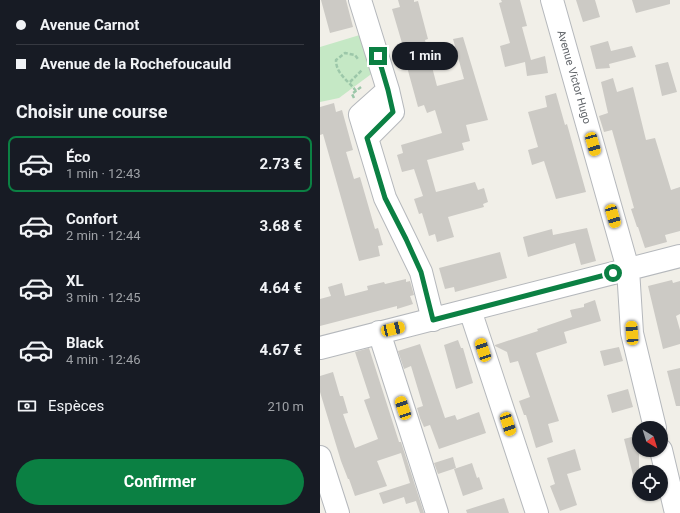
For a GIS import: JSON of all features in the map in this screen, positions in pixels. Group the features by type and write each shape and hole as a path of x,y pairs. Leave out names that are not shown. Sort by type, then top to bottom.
{"street":[{"path":"360,0 388,90 360,115 385,198 421,272 433,320"},
{"name":"Avenue Victor Hugo","path":"552,0 628,269 632,333 653,421"},
{"path":"320,348 680,256"},
{"path":"470,310 537,513"},
{"path":"379,332 437,513"},
{"path":"320,457 338,513"},
{"path":"663,457 676,513"}],"path":[{"path":"350,82 363,70 355,55 346,53 336,60 336,68 342,77 350,82 356,91"}],"green space":[{"path":"363,34 374,72 339,98 320,102 320,47"}],"building":[{"path":"321,0 346,0 353,27 330,33"},
{"path":"398,0 418,1 428,39 425,40 437,86 464,79 453,39 463,37 488,120 466,125 470,141 462,143 464,150 427,160 436,192 475,182 478,190 484,188 488,202 483,204 484,207 448,217 454,237 437,242 435,234 429,236 422,213 419,214 414,199 423,196 414,169 402,172 397,155 403,153 401,145 442,133 435,110 427,113 424,105 418,107 407,67 409,67 392,9 400,7"},
{"path":"501,0 520,0 527,26 522,27 531,60 545,56 548,73 527,76 525,62 505,67 500,46 510,43 499,3 502,2"},
{"path":"576,0 595,0 600,17 583,22"},
{"path":"632,0 670,0 670,4 636,13"},
{"path":"608,41 611,51 632,46 636,57 609,64 610,68 596,69 590,46"},
{"path":"668,62 677,92 662,96 655,65"},
{"path":"613,78 617,92 633,87 646,140 655,138 671,190 680,187 680,231 665,235 667,242 645,248 631,209 634,208 612,130 604,132 599,116 608,113 601,82"},
{"path":"556,93 565,125 567,124 586,192 556,199 544,161 532,165 528,150 538,147 528,112 547,107 545,96"},
{"path":"334,103 336,112 342,110 353,150 346,152 354,179 360,177 375,229 378,228 383,245 378,246 380,256 359,261 323,134 320,135 320,107"},
{"path":"587,228 596,261 581,265 575,243 528,257 523,237 552,229 553,235"},
{"path":"500,252 507,278 455,292 454,287 445,289 439,268"},
{"path":"406,279 406,282 410,281 414,295 410,296 413,304 397,309 397,306 320,326 320,299 331,296 328,287 342,283 345,296 368,290 367,286 384,282 385,284"},
{"path":"672,280 673,283 680,281 680,314 676,316 680,330 680,344 663,349 648,286"},
{"path":"595,300 601,321 564,332 567,343 536,353 559,421 548,424 553,442 536,448 526,415 524,415 519,401 530,397 518,361 510,363 507,352 495,345 538,331 537,329 572,317 570,310 584,307 584,304"},
{"path":"458,340 461,348 463,348 473,383 456,389 444,345"},
{"path":"420,344 445,418 455,415 457,420 479,412 486,433 439,449 430,425 424,427 420,418 417,408 423,406 411,366 404,369 398,351"},
{"path":"619,347 623,361 604,366 600,351"},
{"path":"369,348 399,442 401,442 424,513 420,513 416,501 406,504 404,497 383,504 379,493 410,483 401,453 377,461 387,486 355,496 341,461 320,392 320,376 333,372 340,396 343,396 348,413 343,414 355,448 378,439 364,400 370,398 355,352"},
{"path":"680,368 680,406 676,406 667,371"},
{"path":"628,389 633,407 612,413 607,395"},
{"path":"632,437 632,457 639,457 639,465 632,465 632,471 624,439"},
{"path":"575,449 581,470 567,474 577,505 560,511 550,486 555,484 547,458"},
{"path":"453,457 456,468 438,474 434,463"},
{"path":"472,463 477,478 479,477 483,489 463,496 454,469"},
{"path":"504,498 509,513 467,513 466,510"}],"route":[{"path":"378,56 393,112 367,138 385,198 421,272 433,320 613,273"}]}
